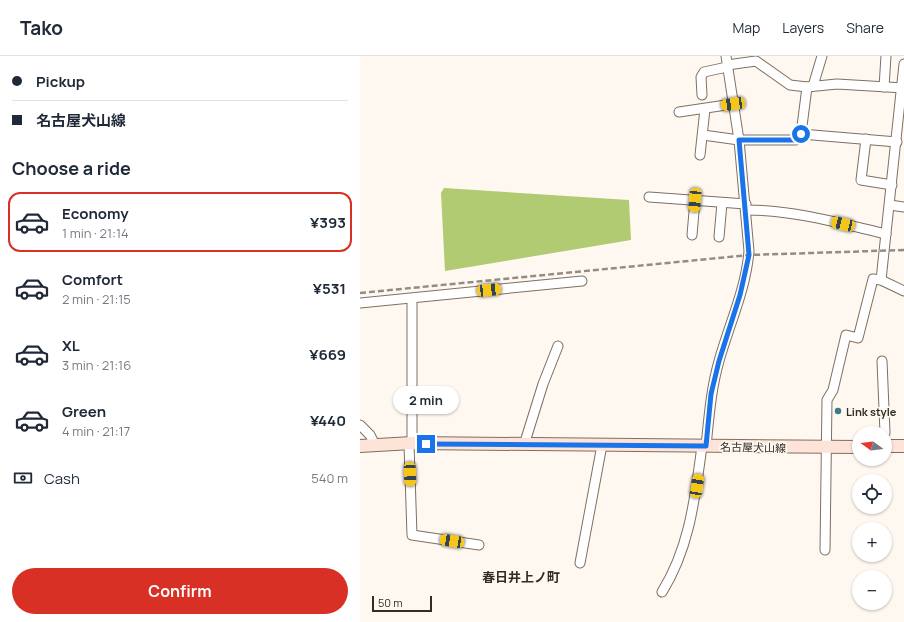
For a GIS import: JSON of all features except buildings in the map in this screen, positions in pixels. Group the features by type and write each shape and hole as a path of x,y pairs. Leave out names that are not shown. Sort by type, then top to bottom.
{"main road":[{"name":"名古屋犬山線","path":"360,446 410,444 852,447"},
{"path":"892,446 904,446"}],"street":[{"path":"703,135 739,140 796,140 801,134 810,87 822,56"},
{"path":"884,87 886,56"},
{"path":"702,95 701,78 704,72 727,63 756,58 790,85 810,87 837,84 903,88"},
{"path":"662,592 674,573 680,558 693,512 714,381 747,269 749,251 746,207 739,140 727,63"},
{"path":"881,280 892,185 899,148 904,64"},
{"path":"679,112 733,104"},
{"path":"700,155 705,109"},
{"path":"801,134 866,139 899,148"},
{"path":"866,139 862,180 892,185"},
{"path":"649,196 722,202 746,207 800,213 886,234"},
{"path":"692,235 695,200"},
{"path":"719,237 722,202"},
{"path":"890,205 904,207"},
{"path":"825,550 827,400 833,390 842,333 858,338 873,279 881,280 904,291"},
{"path":"360,303 582,281"},
{"path":"412,299 410,444 412,534 479,545"},
{"path":"524,445 543,384 558,346"},
{"path":"882,361 885,426"},
{"path":"360,425 370,435 375,445"},
{"path":"580,563 602,445"}],"shaded area":[{"path":"444,188 629,200 631,240 445,271 441,193"}],"railway":[{"path":"360,293 749,255 904,250"}],"place":[{"name":"Link style","path":"838,411"}],"district":[{"name":"春日井上ノ町","path":"521,577"}],"route":[{"path":"426,444 706,446 711,394 719,361 740,295 749,255 739,140 755,138 796,140 801,134"}]}
